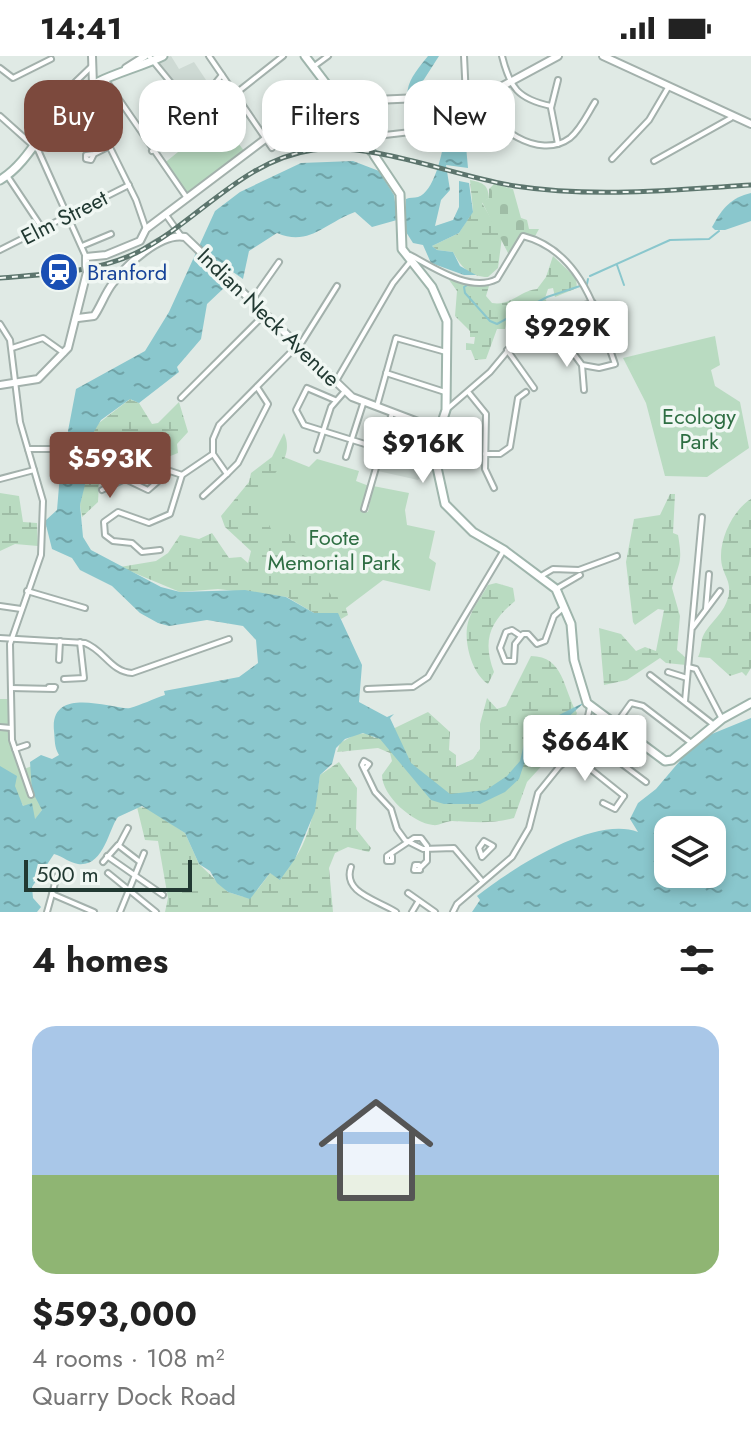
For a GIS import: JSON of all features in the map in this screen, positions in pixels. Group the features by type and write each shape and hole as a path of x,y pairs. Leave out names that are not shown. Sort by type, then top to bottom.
{"main road":[{"path":"105,79 146,57 163,56"},
{"path":"305,56 323,80"},
{"path":"3,178 26,152"},
{"path":"371,152 397,187 401,215 400,242 408,258 429,284 448,326 446,410 433,449 440,492 448,508 473,532 504,550 556,589 566,608 572,630 574,658 587,703 669,762 690,742 751,703"}],"street":[{"path":"92,56 93,80"},
{"path":"209,56 225,80"},
{"path":"246,85 283,56"},
{"path":"313,67 328,56"},
{"path":"464,56 465,80"},
{"path":"502,56 511,80 554,57"},
{"path":"603,56 731,118 751,124"},
{"path":"0,68 13,78 52,57"},
{"path":"146,57 166,80"},
{"path":"78,80 93,67"},
{"path":"218,80 222,75"},
{"path":"105,79 139,131"},
{"path":"558,80 551,106 558,144"},
{"path":"515,86 524,99 551,106"},
{"path":"612,159 649,120 669,86"},
{"path":"515,135 558,144 572,136 595,102"},
{"path":"246,110 262,134"},
{"path":"0,116 24,139"},
{"path":"654,161 731,118"},
{"path":"86,257 106,255 138,242 146,229 262,139"},
{"path":"0,385 41,378 71,342 78,318 86,257 38,152"},
{"path":"94,154 98,152"},
{"path":"111,152 129,185 146,229"},
{"path":"153,152 187,198"},
{"path":"3,178 15,188 42,228"},
{"name":"Elm Street","path":"0,250 129,185"},
{"name":"Indian Neck Avenue","path":"166,214 181,236 195,245 253,299 345,391 363,404 418,422 433,449"},
{"path":"82,246 111,234"},
{"name":"Indian Neck Avenue","path":"78,318 95,315 112,284 131,263 170,237 181,236"},
{"path":"336,381 408,258 460,279 491,282 497,279 521,238 526,236 566,262 582,280 593,303 615,364 599,368 582,365"},
{"path":"253,299 279,262"},
{"path":"227,474 213,454 213,439 219,425 299,345 337,286"},
{"path":"446,410 469,393 536,317 593,303"},
{"path":"181,398 267,313"},
{"path":"555,313 565,342 582,365 584,390"},
{"path":"0,324 12,348 19,415 43,501 42,550 11,638 11,728 31,795"},
{"path":"12,348 43,338 64,353"},
{"path":"376,408 396,338 448,353"},
{"path":"507,350 534,388"},
{"path":"386,373 447,392"},
{"path":"203,496 238,463 268,404 257,387"},
{"path":"335,400 307,388 296,410 298,418 304,425 381,449"},
{"path":"317,450 335,400 345,391"},
{"path":"485,454 500,454 510,447 518,399 526,392"},
{"path":"469,393 486,413 486,474 494,488"},
{"path":"346,457 363,404"},
{"path":"364,509 392,413"},
{"path":"28,449 58,449"},
{"path":"160,550 138,551 131,542 110,540 103,525 118,512 149,523 169,514 182,475 213,454"},
{"path":"0,479 34,470"},
{"path":"102,490 125,479 148,490 170,471 182,475"},
{"path":"685,701 702,517"},
{"path":"367,689 413,687 428,677 504,550"},
{"path":"541,576 553,569 579,570 617,556"},
{"path":"706,611 709,574"},
{"path":"556,589 580,575"},
{"path":"27,591 85,608"},
{"path":"691,629 720,591"},
{"path":"0,606 21,609"},
{"path":"521,636 512,630 506,632 500,648 505,661 514,661 515,644 521,636 528,634 537,644 545,641 556,613 566,608"},
{"path":"0,638 80,642 98,649 119,671 132,673 229,639"},
{"path":"59,660 60,641"},
{"path":"64,679 84,678 80,642"},
{"path":"688,667 696,669 722,719"},
{"path":"668,672 687,678"},
{"path":"650,675 714,725"},
{"path":"11,688 49,687"},
{"path":"453,912 482,881 512,857 529,828 538,793 559,767 574,756 586,737 587,703"},
{"path":"616,724 631,703 643,706 690,742"},
{"path":"0,727 11,728"},
{"path":"586,737 646,782"},
{"path":"15,749 27,745"},
{"path":"574,756 624,796 615,809 603,803"},
{"path":"366,768 375,792 391,809 397,829 408,843 427,849 454,848 482,881"},
{"path":"103,862 119,845 128,828"},
{"path":"392,856 408,843 421,838 427,849 427,861 421,867"},
{"path":"119,845 140,862"},
{"path":"120,912 144,853"},
{"path":"107,856 163,895"},
{"path":"470,866 482,857"},
{"path":"351,867 348,876 354,889 396,912"},
{"path":"108,873 156,912"},
{"path":"47,912 57,876"},
{"path":"408,893 435,912"},
{"path":"52,894 94,912"},
{"path":"412,912 418,902"}],"shaded area":[{"path":"171,56 179,69 194,62 206,80 171,80 157,61"},
{"path":"415,422 430,449 432,463 418,480 378,471 387,440 408,447"}],"green space":[{"path":"178,152 245,152 187,198 162,165"},
{"path":"470,180 486,187 489,198 482,203 502,237 498,268 488,277 467,270 453,252 437,250 432,246 459,233 473,211"},
{"path":"494,184 513,189 521,218 527,220 529,229 539,229 534,238 520,235 509,255 482,202 489,198 489,189"},
{"path":"553,256 576,278 577,288 555,297 553,288 548,289 545,298 551,311 530,317 526,315 506,324 505,329 497,329 486,359 475,360 471,350 466,350 466,343 474,344 475,337 470,337 470,331 455,316 457,291 447,277 489,286 486,296 492,303 505,302 537,289 546,277"},
{"name":"Ecology Park","path":"715,336 720,365 711,370 715,386 740,402 749,448 707,477 665,476 646,403 623,358"},
{"path":"130,399 139,403 152,424 158,423 179,402 188,432 177,444 178,453 99,484 98,502 82,517 80,505 95,426"},
{"path":"284,433 287,442 285,458 260,493 260,506 272,531 287,530 331,595 343,599 348,615 341,619 337,613 314,613 287,597 218,589 180,592 120,567 156,561 168,553 180,535 199,539 212,533 229,558 241,557 248,563 251,551 225,527 221,516 249,482 251,473 272,457"},
{"name":"Foote Memorial Park","path":"284,457 309,467 317,459 359,471 356,481 369,486 361,511 368,512 373,486 409,493 405,510 407,525 435,531 429,558 436,563 430,591 383,580 338,614 244,504"},
{"path":"0,493 19,496 23,522 37,523 38,546 15,544 0,551"},
{"path":"670,494 675,494 673,533 678,535 680,551 672,588 680,616 677,650 686,658 686,665 666,663 660,658 627,680 604,685 599,628 621,634 636,651 645,647 656,651 664,610 658,609 635,625 626,562 634,519 660,515"},
{"path":"751,499 751,668 746,676 742,672 730,676 710,658 698,657 704,634 722,610 729,593 721,560 723,540 737,511"},
{"path":"496,583 513,588 515,601 499,616 491,632 489,650 494,672 488,684 473,664 467,645 467,627 488,585"},
{"path":"531,656 542,657 556,668 577,713 568,737 527,782 514,818 491,822 425,823 400,807 383,783 382,775 392,761 390,753 378,748 337,752 340,743 356,734 370,733 374,738 428,712 450,732 449,750 456,755 456,767 473,759 480,749 480,724 487,698 497,709 506,706"},
{"path":"0,699 9,699 10,736 14,753 24,769 32,766 42,810 33,822 0,767"},
{"path":"339,762 357,788 356,829 371,848 369,852 348,847 335,853 329,868 333,912 165,912 168,898 158,841 145,840 137,807 148,808 185,833 199,864 228,892 244,897 258,889 270,873 275,876 295,858 308,832 320,775"}],"water":[{"path":"428,56 439,56 424,80 411,80"},
{"path":"442,152 467,152 468,168 446,165 450,190 441,200 435,226 453,220 459,207 459,181 469,183 473,212 459,233 432,246 437,250 453,252 460,266 476,275 464,275 431,263 423,245 413,243 406,232 404,218 372,227 355,212 308,235 288,237 277,233 249,251 243,279 210,256 209,266 225,287 207,304 201,339 177,367 179,372 139,403 130,399 101,420 92,435 93,452 80,505 83,537 91,550 161,587 180,592 245,590 286,597 314,613 338,613 362,665 359,702 387,717 394,714 390,718 411,763 450,794 486,790 507,776 520,761 527,731 585,702 566,719 542,728 533,737 519,779 505,792 480,804 444,804 431,800 380,739 363,733 345,739 336,748 332,764 320,775 315,811 295,859 280,880 270,873 250,899 228,892 217,883 210,871 199,864 185,833 142,806 118,817 94,860 78,864 54,854 32,887 33,898 41,907 37,912 0,912 0,766 17,776 15,786 23,806 32,803 35,819 42,810 32,791 30,762 41,755 52,759 59,755 54,731 55,716 62,708 72,703 85,703 130,708 165,695 164,691 239,677 258,663 256,640 243,626 207,620 169,626 158,623 140,613 112,586 80,570 72,558 52,549 45,521 57,510 60,474 71,462 68,431 76,389 145,351 169,312 215,211 240,192 301,163 353,161 379,171 394,195 396,209 406,210 406,199 418,197 429,188"},
{"path":"751,193 751,221 725,230 712,227 728,204"},
{"path":"751,718 751,912 472,912 480,900 477,896 531,859 599,831 620,829 638,832 630,819 638,803 656,789 702,738"}],"waterway":[{"path":"590,276 670,240 709,239 719,231"},
{"path":"617,265 624,285"},
{"path":"587,284 588,279"},
{"path":"469,284 464,287 465,293 490,321 497,324 547,297 580,286"}],"railway":[{"path":"0,278 70,272 120,260 158,240 264,166 313,150 337,149 388,155 491,181 544,190 633,192 751,185"}],"place":[{"name":"Branford","path":"59,272"}]}
